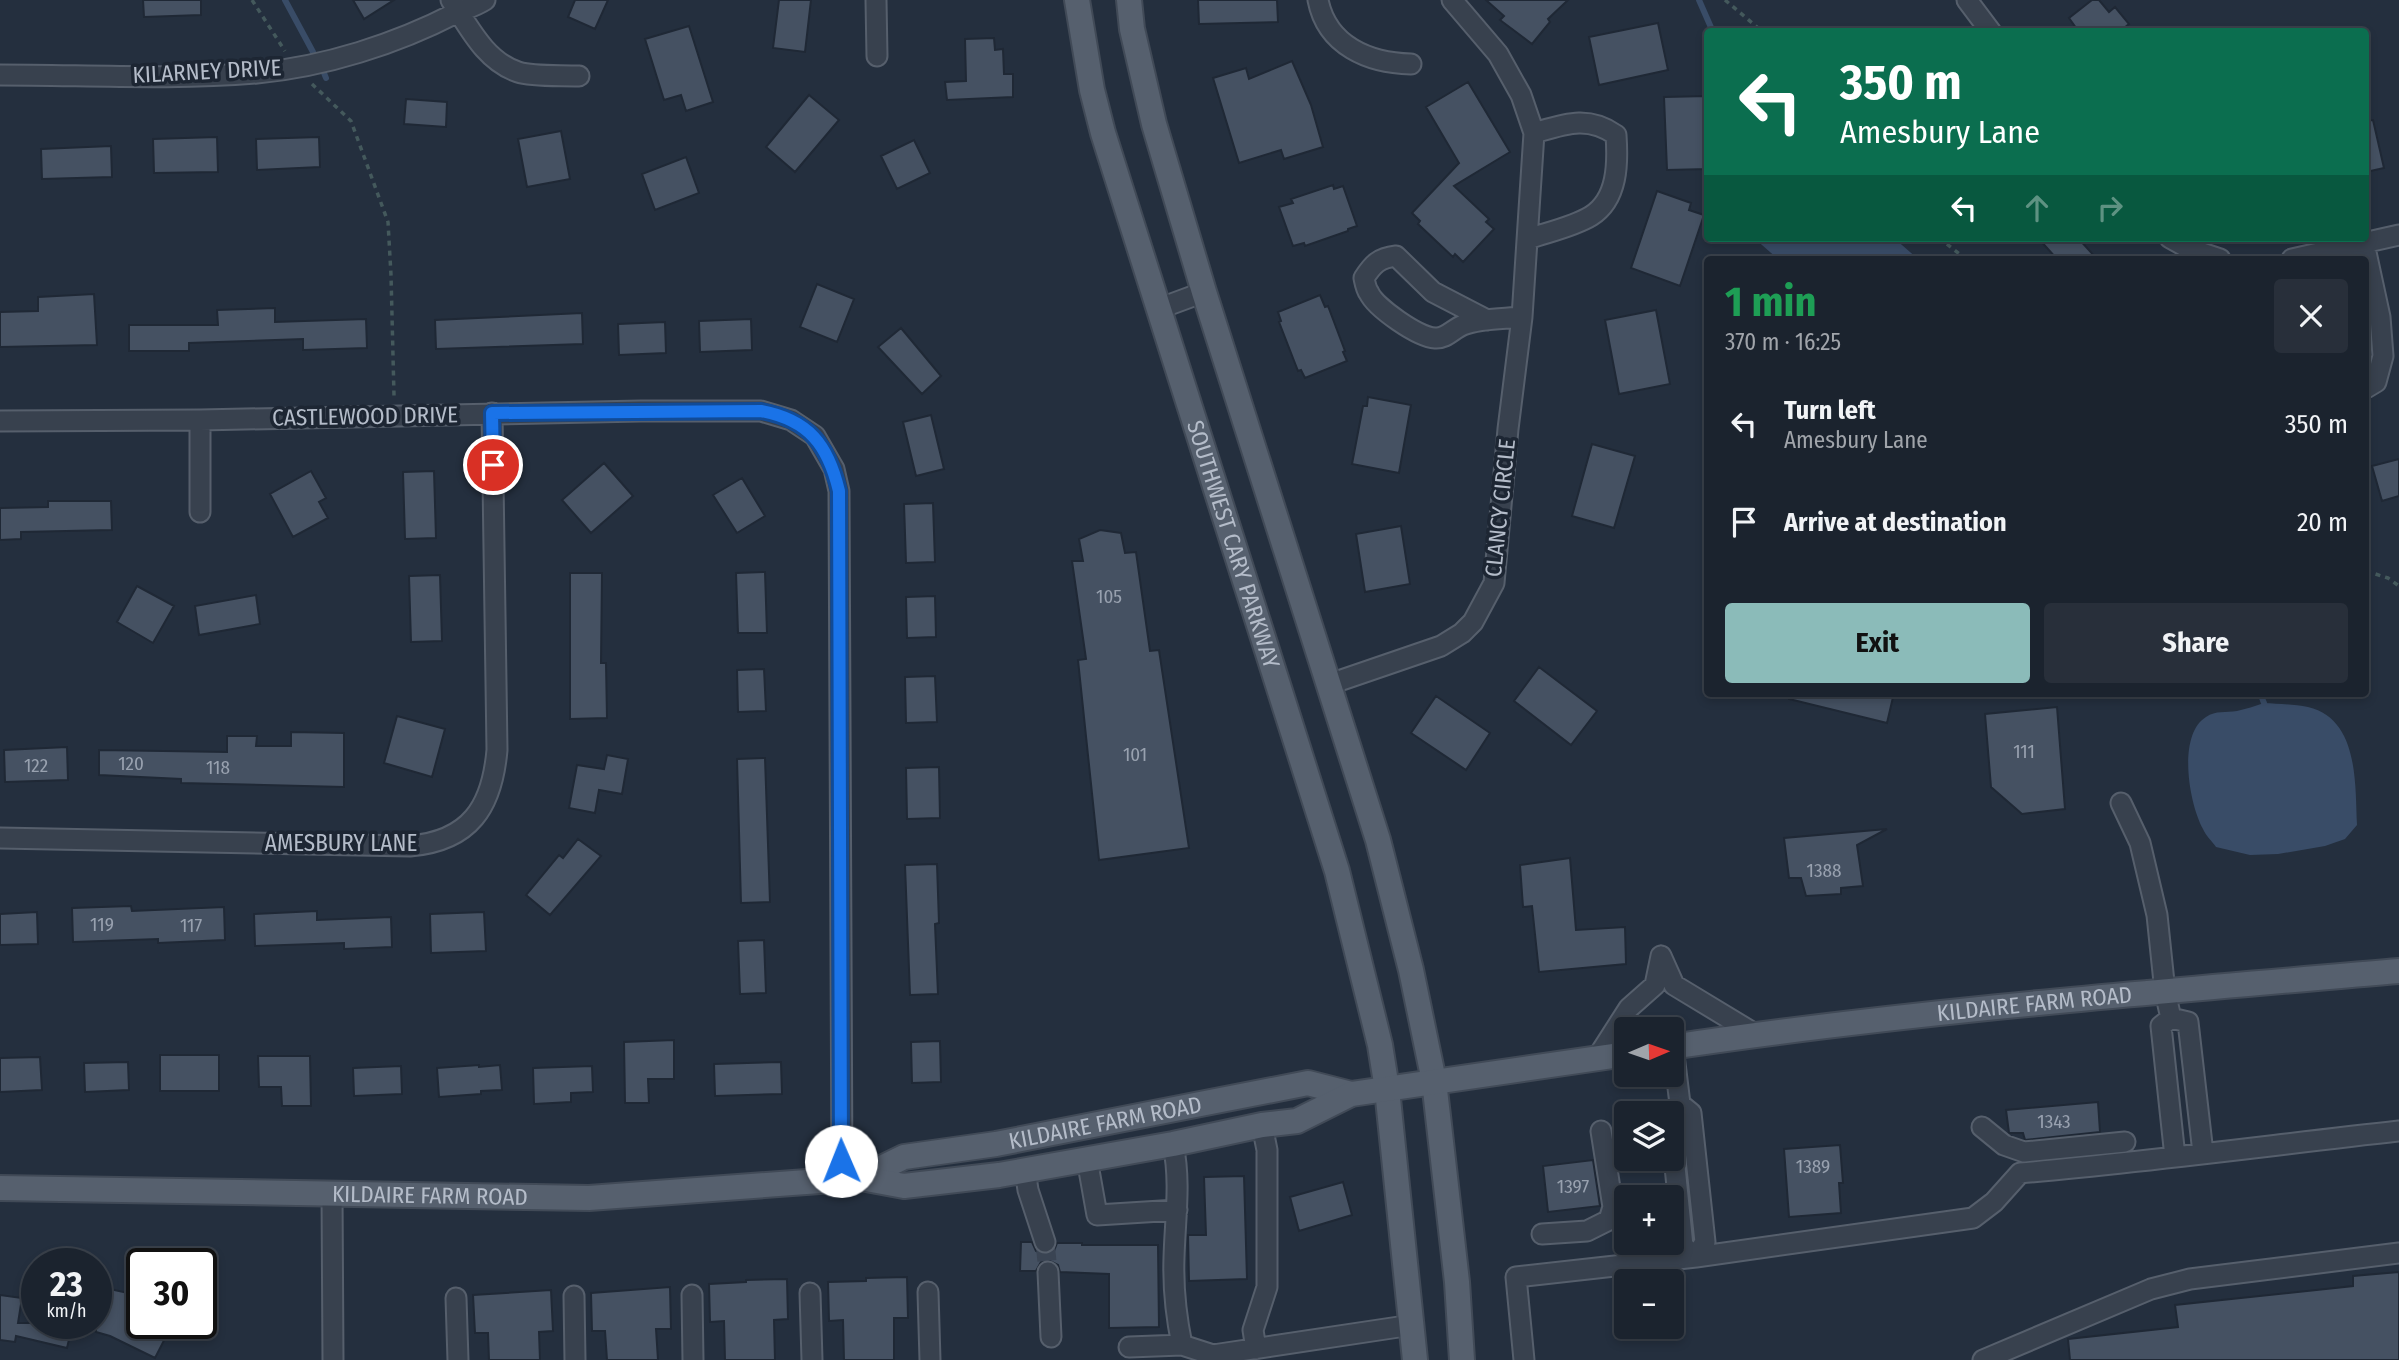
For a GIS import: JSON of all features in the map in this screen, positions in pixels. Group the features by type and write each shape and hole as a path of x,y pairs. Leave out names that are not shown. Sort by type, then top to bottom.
{"main road":[{"name":"SOUTHWEST CARY PARKWAY","path":"1077,0 1092,90 1103,134 1337,871 1380,1045 1415,1360"},
{"path":"1129,0 1132,29 1154,124 1204,292 1378,840 1411,970 1434,1081 1457,1282 1462,1360"},
{"name":"KILDAIRE FARM ROAD","path":"1684,1045 1960,1010 2399,971"},
{"name":"KILDAIRE FARM ROAD","path":"0,1188 589,1198 852,1179 904,1186 1025,1170 1262,1125 1297,1121 1351,1094 1614,1056"},
{"name":"KILDAIRE FARM ROAD","path":"852,1179 904,1157 996,1144 1308,1083 1351,1094"}],"street":[{"name":"KILARNEY DRIVE","path":"0,75 191,75 258,73 307,66 396,40 429,27 455,6 485,0"},
{"path":"876,0 877,56"},
{"path":"1318,0 1329,29 1344,44 1388,63 1412,64"},
{"name":"CLANCY CIRCLE","path":"1330,684 1440,646 1462,633 1473,622 1494,583 1508,429 1522,317 1534,133 1521,95 1498,54 1452,0"},
{"path":"1967,0 1988,28"},
{"path":"455,6 484,49 501,64 520,73 579,76"},
{"path":"1528,239 1592,216 1605,202 1615,183 1618,155 1616,135 1603,125 1585,122 1534,133"},
{"path":"2369,242 2399,235"},
{"path":"2178,242 2211,256"},
{"path":"2306,256 2368,242"},
{"path":"2364,243 2367,256"},
{"path":"1487,320 1433,292 1396,256 1382,258 1373,264 1364,278 1369,294 1393,318 1437,339 1463,324 1522,317"},
{"path":"2369,266 2380,317 2383,356 2376,382 2369,386"},
{"path":"1157,309 1204,292"},
{"name":"CASTLEWOOD DRIVE","path":"0,421 761,411 776,414 803,426 815,436 834,469 839,491 852,1179"},
{"name":"AMESBURY LANE","path":"0,838 410,846 440,841 468,825 481,811 490,791 497,750 492,413"},
{"path":"200,420 201,512"},
{"path":"2121,803 2140,843 2157,915 2165,992 2171,1018"},
{"path":"1597,1058 1629,1008 1655,985 1661,956 1674,985 1755,1034"},
{"path":"2171,1018 2188,1022 2203,1153"},
{"path":"2171,1018 2161,1027 2175,1157"},
{"path":"1684,1111 1691,1113 1705,1242 1696,1257"},
{"path":"1256,1349 1253,1330 1267,1287 1267,1150 1262,1125"},
{"path":"1982,1127 2004,1145 2024,1152 2125,1142"},
{"path":"1542,1234 1587,1231 1609,1220 1613,1208 1601,1131"},
{"path":"1524,1360 1516,1277 1696,1257 1973,1218 1994,1202 2020,1173 2129,1164 2399,1131"},
{"path":"1173,1144 1177,1166 1174,1258 1176,1318 1182,1345"},
{"path":"1087,1159 1097,1214 1177,1210"},
{"path":"1025,1170 1028,1190 1045,1242"},
{"path":"1675,1171 1683,1246 1696,1257"},
{"path":"332,1194 334,1360"},
{"path":"1983,1360 2151,1289 2182,1281 2399,1252"},
{"path":"1048,1272 1051,1337"},
{"path":"928,1292 930,1360"},
{"path":"810,1293 812,1360"},
{"path":"692,1294 693,1360"},
{"path":"574,1296 575,1360"},
{"path":"456,1298 458,1360"},
{"path":"1129,1347 1182,1345 1213,1355 1412,1325"}],"path":[{"path":"252,0 295,67 351,121 387,222 394,415"},
{"path":"1725,0 1758,28"},
{"path":"1943,242 1962,256"},
{"path":"2369,571 2388,578 2399,586"}],"water":[{"path":"1759,242 1899,242 1915,256 1775,256"},
{"path":"2264,703 2308,707 2325,714 2337,725 2351,755 2356,791 2357,825 2345,839 2325,846 2278,854 2250,855 2216,847 2204,832 2193,803 2188,770 2191,739 2197,726 2214,713 2237,711"}],"building":[{"path":"143,0 201,0 201,15 144,17"},
{"path":"353,0 394,0 364,19"},
{"path":"575,0 608,0 595,29 568,17"},
{"path":"779,0 811,0 805,52 773,48"},
{"path":"1198,0 1277,0 1278,22 1199,24"},
{"path":"1486,0 1568,0 1548,19 1550,22 1532,44 1500,20 1504,16"},
{"path":"2092,0 2099,0 2109,12 2115,7 2129,24 2124,28 2076,28 2069,18"},
{"path":"1658,23 1668,70 1599,85 1589,37"},
{"path":"689,26 713,102 686,111 681,95 664,100 645,39"},
{"path":"994,38 995,50 1003,49 1004,74 1013,74 1013,97 947,100 945,82 966,81 965,39"},
{"path":"1292,61 1311,105 1323,147 1284,159 1281,150 1239,163 1213,78 1246,68 1249,79"},
{"path":"1468,82 1510,152 1454,186 1489,219 1486,222 1494,229 1463,262 1455,254 1453,257 1418,224 1420,221 1412,213 1459,163 1426,107"},
{"path":"809,95 839,120 795,172 766,147"},
{"path":"1704,96 1704,169 1667,170 1664,97"},
{"path":"406,99 447,102 446,127 404,124"},
{"path":"2373,120 2384,168 2369,171 2369,121"},
{"path":"561,131 570,179 527,187 518,139"},
{"path":"217,137 218,172 154,173 153,139"},
{"path":"319,137 320,167 257,170 256,139"},
{"path":"914,140 930,173 897,189 881,156"},
{"path":"111,146 112,177 42,179 41,149"},
{"path":"686,157 699,193 655,210 642,174"},
{"path":"1333,185 1334,189 1343,186 1357,226 1305,246 1304,243 1293,246 1279,207 1293,203 1291,199"},
{"path":"1657,191 1691,203 1689,210 1704,215 1680,286 1631,268"},
{"path":"2042,242 2082,242 2094,256 2054,256"},
{"path":"817,284 854,299 837,342 800,327"},
{"path":"94,294 97,345 0,347 0,312 38,311 38,297"},
{"path":"1320,295 1325,307 1328,306 1347,361 1305,378 1301,370 1298,371 1279,322 1278,312"},
{"path":"275,308 275,322 366,319 367,348 303,350 303,339 189,343 189,351 129,351 129,325 218,325 217,310"},
{"path":"1656,310 1670,384 1619,394 1605,320"},
{"path":"582,313 583,344 436,349 435,320"},
{"path":"751,319 752,350 700,352 699,321"},
{"path":"665,322 666,353 619,355 618,324"},
{"path":"901,328 941,376 922,394 878,347"},
{"path":"1368,397 1411,405 1399,473 1352,464 1363,406 1367,406"},
{"path":"931,415 944,469 916,476 903,422"},
{"path":"1592,444 1635,456 1614,528 1572,516"},
{"path":"2399,459 2399,496 2382,501 2372,466"},
{"path":"604,463 633,496 591,533 562,500"},
{"path":"311,471 326,498 319,502 328,518 293,537 270,494"},
{"path":"434,471 436,538 405,539 403,472"},
{"path":"742,478 765,516 737,533 713,495"},
{"path":"48,501 111,501 112,530 21,532 21,539 0,540 0,508 48,507"},
{"path":"933,503 935,562 906,563 904,504"},
{"path":"1401,526 1410,584 1365,592 1356,534"},
{"path":"1100,530 1121,533 1125,553 1136,552 1150,651 1159,650 1189,848 1099,860 1078,660 1086,659 1072,561 1083,561 1079,539"},
{"path":"765,572 767,633 738,633 736,573"},
{"path":"570,573 602,573 601,663 606,663 607,718 570,719"},
{"path":"440,575 442,641 411,642 409,576"},
{"path":"137,586 174,606 153,643 117,622"},
{"path":"256,595 260,624 199,635 195,606"},
{"path":"935,596 936,637 907,638 906,597"},
{"path":"1539,667 1597,711 1571,745 1514,701"},
{"path":"764,669 766,711 738,712 737,670"},
{"path":"935,676 937,722 906,723 905,677"},
{"path":"1436,696 1490,733 1466,770 1411,733"},
{"path":"1789,697 1893,697 1887,723"},
{"path":"2057,707 2065,809 2022,814 1991,787 1985,714"},
{"path":"397,716 445,729 432,777 384,763"},
{"path":"291,732 344,733 344,787 181,783 181,779 99,775 99,750 227,752 227,736 257,736 256,746 291,746"},
{"path":"67,747 68,780 5,782 4,750"},
{"path":"607,755 628,759 622,794 599,790 595,813 569,808 577,765 604,769"},
{"path":"765,758 770,902 741,903 737,759"},
{"path":"939,767 940,818 907,819 906,768"},
{"path":"1887,829 1857,845 1863,886 1841,888 1841,894 1806,896 1801,878 1789,878 1784,838"},
{"path":"578,839 601,856 550,915 526,895 559,855 563,858"},
{"path":"1570,858 1576,930 1625,927 1626,964 1539,972 1532,906 1523,907 1520,865"},
{"path":"937,864 939,923 935,924 938,994 910,995 905,865"},
{"path":"131,906 132,911 224,907 225,940 158,943 158,939 73,942 72,908"},
{"path":"317,911 317,920 391,917 392,947 344,949 344,943 255,946 254,914"},
{"path":"37,912 38,944 0,945 0,914"},
{"path":"484,912 486,951 431,953 430,914"},
{"path":"764,940 766,993 740,994 738,941"},
{"path":"674,1040 674,1079 648,1079 649,1103 625,1103 624,1042"},
{"path":"940,1041 941,1082 912,1083 911,1042"},
{"path":"160,1055 219,1055 219,1091 160,1091"},
{"path":"258,1056 310,1056 311,1106 282,1106 281,1087 259,1087"},
{"path":"40,1057 42,1090 0,1092 0,1058"},
{"path":"128,1062 129,1090 85,1092 84,1063"},
{"path":"781,1062 782,1094 715,1096 714,1064"},
{"path":"500,1065 502,1090 439,1097 437,1068"},
{"path":"401,1066 402,1094 354,1096 353,1068"},
{"path":"592,1066 593,1092 571,1093 571,1102 534,1104 533,1068"},
{"path":"2098,1102 2100,1132 2025,1140 2023,1133 2009,1133 2006,1110"},
{"path":"1840,1145 1843,1183 1839,1183 1841,1213 1789,1217 1784,1149"},
{"path":"1593,1160 1600,1206 1548,1212 1543,1166"},
{"path":"1244,1176 1247,1279 1189,1281 1188,1235 1206,1235 1204,1177"},
{"path":"1343,1182 1352,1215 1299,1231 1290,1197"},
{"path":"1021,1242 1032,1242 1036,1251 1043,1254 1054,1251 1057,1243 1158,1245 1159,1327 1109,1328 1109,1274 1060,1272 1058,1265 1048,1260 1041,1262 1036,1271 1020,1271"},
{"path":"2399,1272 2399,1360 2070,1360 2068,1339 2178,1327 2175,1305 2353,1286 2353,1276"},
{"path":"907,1277 908,1318 894,1318 894,1360 844,1360 843,1320 829,1321 828,1282"},
{"path":"787,1279 788,1319 774,1320 775,1360 725,1360 724,1321 710,1322 709,1284"},
{"path":"670,1287 671,1329 656,1329 658,1360 607,1360 605,1331 592,1331 591,1293"},
{"path":"112,1289 126,1293 126,1339 165,1339 155,1358 112,1337"},
{"path":"551,1290 553,1331 539,1332 540,1360 489,1360 488,1333 475,1333 473,1295"},
{"path":"0,1295 21,1298 18,1323 21,1323 21,1337 16,1336 15,1342 0,1340"},
{"path":"29,1339 69,1339 67,1348"}],"waterway":[{"path":"285,0 313,52"},
{"path":"1699,0 1711,28"},
{"path":"324,73 326,78"},
{"path":"2262,697 2264,703"}],"tunnel":[{"path":"1045,1242 1048,1272"}],"route":[{"path":"493,465 492,413 761,411 791,419 803,426 815,436 834,469 839,491 841,1161"}]}
